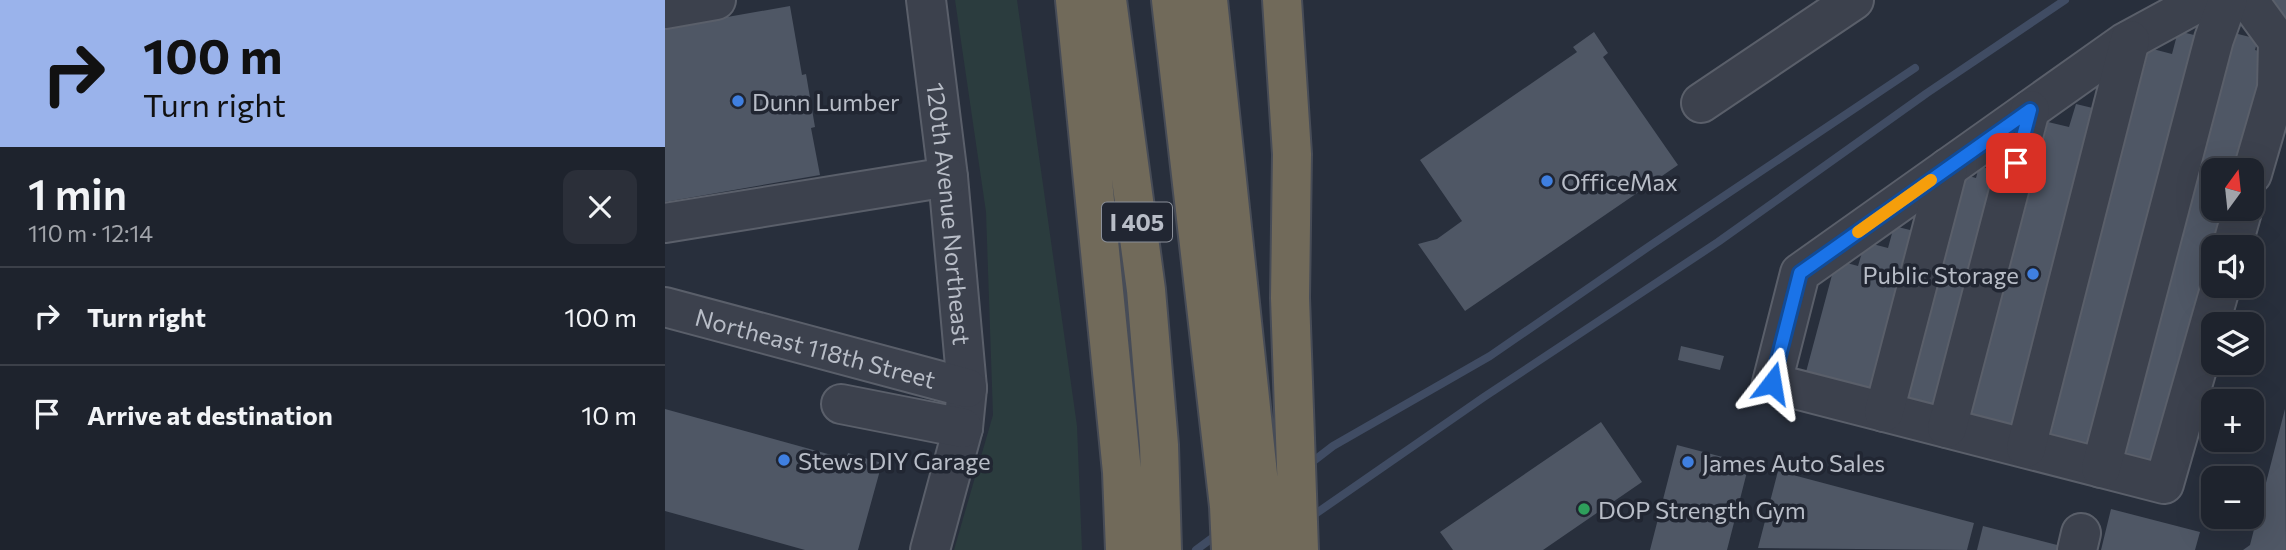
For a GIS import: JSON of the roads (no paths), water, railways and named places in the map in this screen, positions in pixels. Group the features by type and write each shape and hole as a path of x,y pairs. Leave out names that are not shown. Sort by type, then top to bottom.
{"highway":[{"path":"1065,0 1084,72"},
{"name":"I 405","path":"1075,0 1122,472 1125,550"},
{"name":"I 405","path":"1107,0 1146,290 1159,445 1162,550"},
{"name":"I 405","path":"1171,0 1220,427 1231,550"},
{"path":"1208,0 1266,550"},
{"path":"1282,0 1292,154 1290,298 1299,550"}],"street":[{"path":"665,9 716,0"},
{"name":"120th Avenue Northeast","path":"926,0 948,177 967,388 963,428 930,550"},
{"path":"1701,103 1854,0"},
{"path":"2203,0 2130,40 1800,273 1772,383 2164,484 2217,298"},
{"path":"2101,468 2214,39 2228,0"},
{"path":"2248,0 2278,41 2281,90 2258,158"},
{"path":"2026,449 2130,40"},
{"path":"1947,428 2030,110"},
{"path":"1884,412 1948,168"},
{"path":"665,223 948,177"},
{"name":"Northeast 118th Street","path":"665,307 967,388"},
{"path":"841,404 963,428"}],"waterway":[{"path":"1308,519 1484,397 1718,242 1927,93 2065,0"},
{"path":"1307,466 1333,446 1490,356 1915,68"},
{"path":"1196,550 1219,533"}],"place":[{"name":"Dunn Lumber","path":"738,101"},
{"name":"OfficeMax","path":"1547,181"},
{"name":"Public Storage","path":"2033,274"},
{"name":"Stews DIY Garage","path":"784,460"},
{"name":"James Auto Sales","path":"1688,462"},
{"name":"DOP Strength Gym","path":"1584,509"}]}
